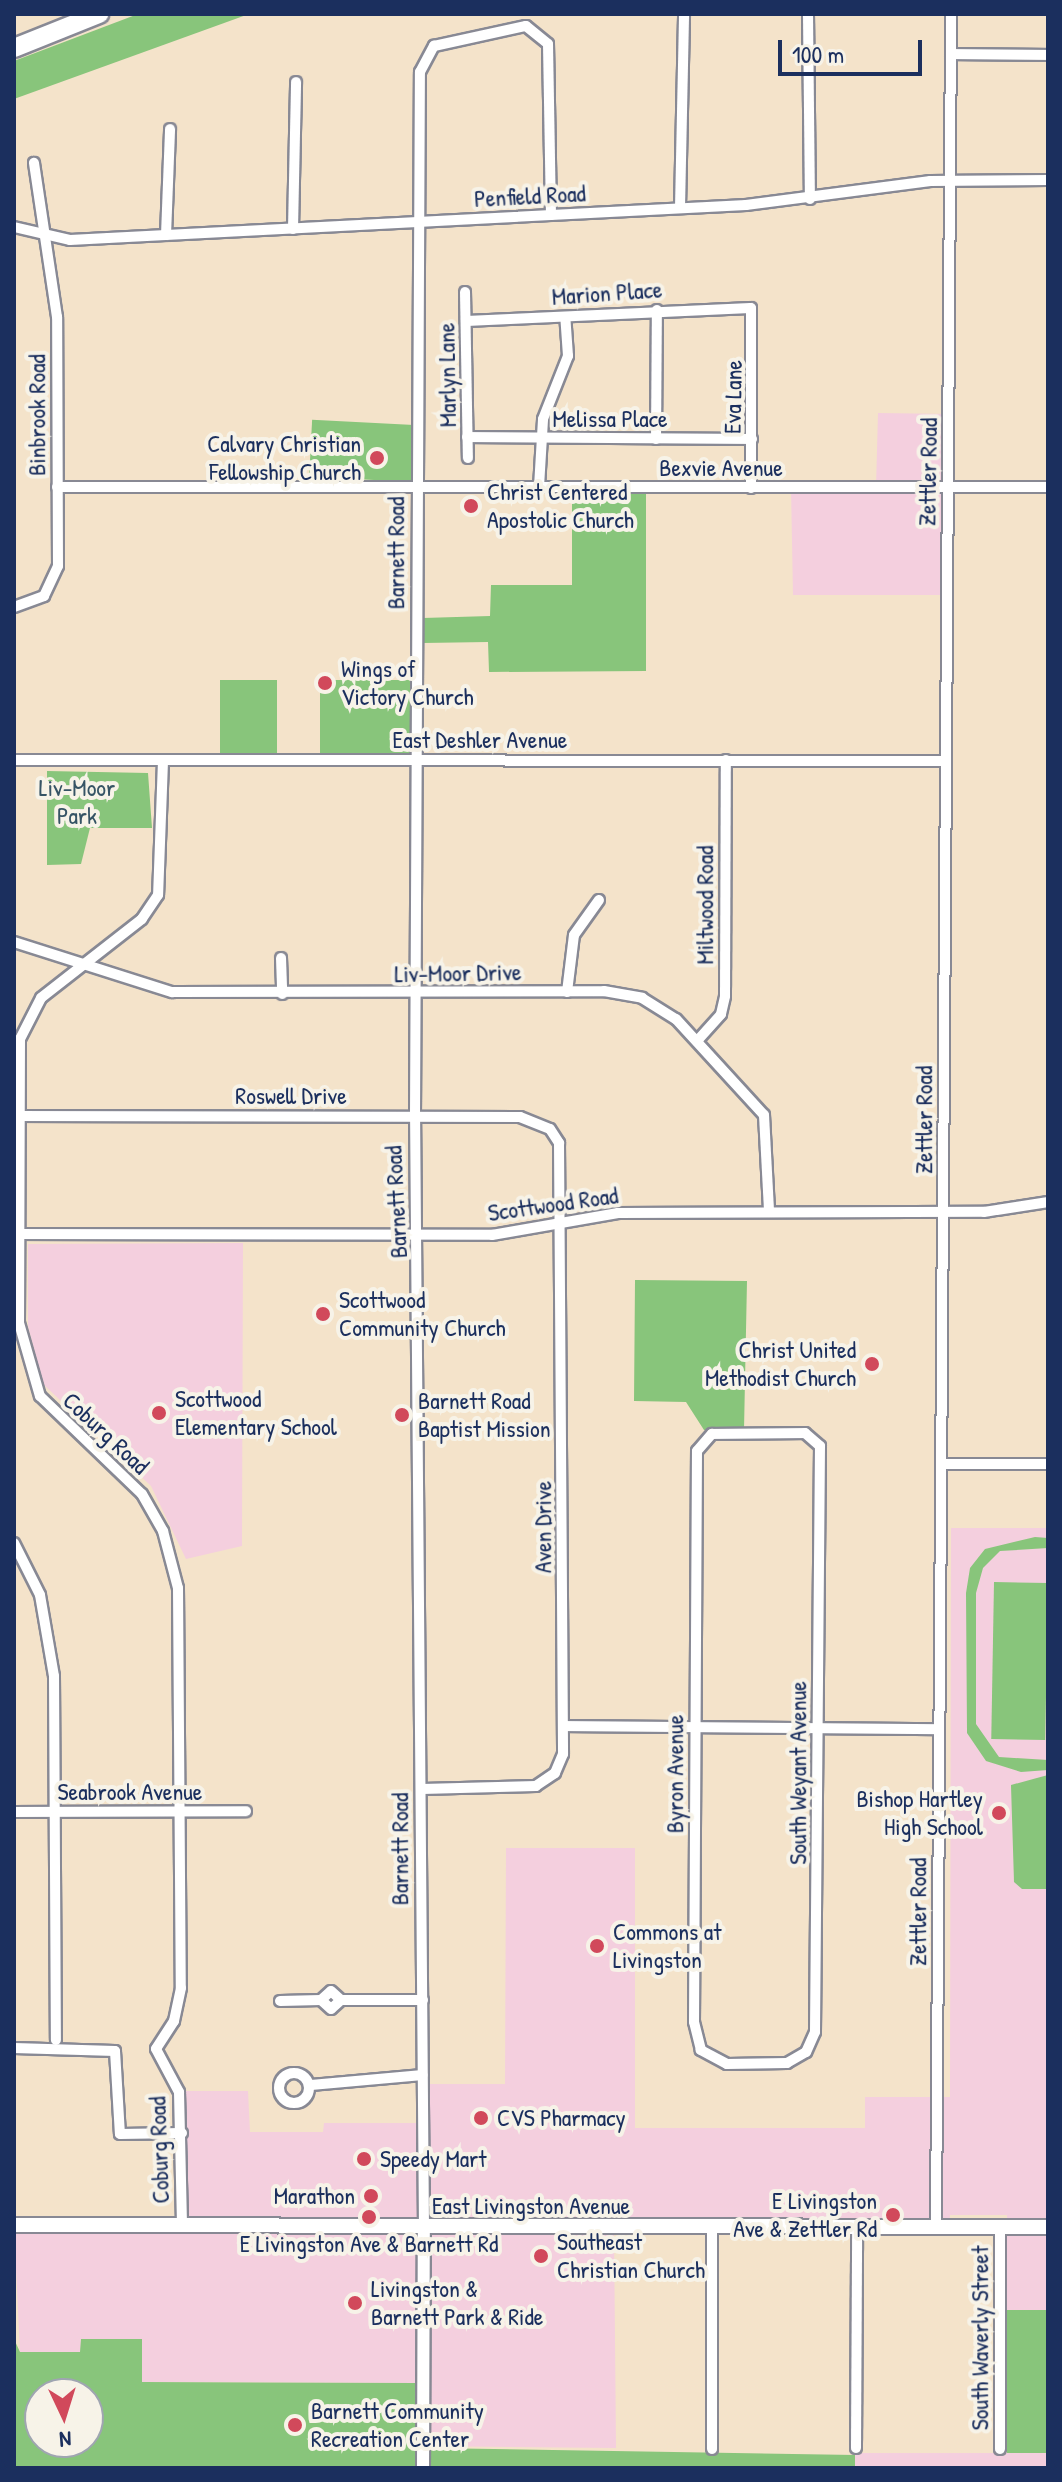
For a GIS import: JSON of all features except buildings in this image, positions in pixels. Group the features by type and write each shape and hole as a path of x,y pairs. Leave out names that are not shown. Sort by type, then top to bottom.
{"highway":[{"path":"14,48 99,14"}],"main road":[{"name":"East Livingston Avenue","path":"14,2225 1048,2227"}],"street":[{"path":"680,208 684,14"},
{"path":"808,14 810,199"},
{"name":"Zettler Road","path":"936,2227 951,14"},
{"name":"Barnett Road","path":"423,2468 421,1234 415,1117 419,222 426,54 444,41 509,26 540,33 552,57 551,215"},
{"path":"951,54 1048,55"},
{"path":"293,229 296,82"},
{"path":"166,235 170,129"},
{"name":"Binbrook Road","path":"14,607 49,592 58,566 57,317 48,236 34,163"},
{"name":"Penfield Road","path":"14,227 48,236 166,235 680,208 810,199 950,181 1048,180"},
{"name":"Marlyn Lane","path":"465,292 468,458"},
{"name":"Marion Place","path":"466,321 751,308"},
{"name":"Eva Lane","path":"751,308 751,488"},
{"path":"656,439 657,310"},
{"path":"539,487 540,439 568,356 565,317"},
{"name":"Melissa Place","path":"467,437 752,439"},
{"name":"Bexvie Avenue","path":"57,487 1048,487"},
{"name":"East Deshler Avenue","path":"14,760 946,761"},
{"name":"Miltwood Road","path":"697,1041 721,1014 725,996 726,760"},
{"name":"Coburg Road","path":"163,761 158,895 142,919 41,998 23,1027 16,1116 16,1234 20,1340 40,1396 128,1476 169,1551 180,1612 179,2005 156,2049 175,2079 182,2133 182,2226"},
{"path":"567,992 574,935 599,900"},
{"name":"Liv-Moor Drive","path":"14,942 172,992 567,992 642,998 697,1041 764,1115 769,1211"},
{"path":"281,958 282,994"},
{"name":"Roswell Drive","path":"16,1116 536,1120 559,1143"},
{"name":"Aven Drive","path":"422,1789 536,1786 560,1764 564,1726 563,1224 559,1143"},
{"name":"Scottwood Road","path":"16,1234 514,1235 618,1213 944,1211 1048,1202"},
{"name":"South Weyant Avenue","path":"702,1440 759,1433 818,1439 815,2032 797,2060 756,2065"},
{"name":"Byron Avenue","path":"702,1440 694,2033 717,2062 756,2065"},
{"path":"942,1464 1048,1464"},
{"path":"14,1543 40,1595 50,1639 56,2040"},
{"path":"564,1726 939,1729"},
{"name":"Seabrook Avenue","path":"14,1812 246,1811"},
{"path":"280,2001 321,2000 331,1991 341,2000 423,2000"},
{"path":"14,2048 115,2051 120,2134 182,2133"},
{"path":"311,2085 423,2075"},
{"path":"712,2227 712,2449"},
{"path":"856,2448 857,2227"},
{"name":"South Waverly Street","path":"1000,2227 1000,2449"}],"shaded area":[{"path":"878,413 949,414 947,595 793,595 791,488 876,487"},
{"name":"Scottwood Elementary School","path":"243,1243 242,1546 186,1559 151,1486 43,1384 28,1326 28,1244"},
{"path":"951,1528 1048,1528 1048,2310 1007,2311 1007,2215 950,2215 949,2228 614,2230 616,2448 417,2446 415,2383 142,2382 142,2339 81,2339 81,2352 20,2352 14,2226 183,2228 181,2091 248,2091 250,2132 323,2132 324,2123 424,2123 424,2084 505,2084 506,1848 635,1848 635,2128 865,2128 865,2097 950,2097"},
{"path":"855,2453 1048,2453 1048,2468 855,2468"}],"green space":[{"path":"138,14 249,14 14,99 14,61"},
{"path":"312,420 414,425 411,482 309,477"},
{"path":"572,493 646,494 646,671 489,672 488,642 423,643 423,618 490,616 491,585 572,585"},
{"path":"220,680 277,680 277,757 220,757"},
{"path":"320,680 413,680 413,756 320,756"},
{"name":"Liv-Moor Park","path":"47,771 148,773 152,828 90,828 81,864 47,865"},
{"path":"635,1280 747,1281 744,1430 704,1430 686,1402 634,1401"},
{"path":"1035,1537 1048,1538 1048,1548 1000,1551 983,1568 976,1593 976,1724 999,1757 1048,1760 1048,1770 1021,1772 986,1761 967,1733 966,1593 970,1568 985,1549"},
{"path":"994,1582 1048,1583 1045,1740 991,1739"},
{"path":"1048,1775 1048,1889 1022,1889 1014,1882 1011,1785"},
{"path":"1007,2310 1048,2310 1048,2453 1007,2453"},
{"path":"14,2339 20,2352 80,2352 81,2339 142,2339 142,2382 416,2383 417,2468 14,2468"},
{"path":"429,2448 855,2455 855,2468 429,2468"}],"place":[{"name":"Calvary Christian Fellowship Church","path":"377,458"},
{"name":"Christ Centered Apostolic Church","path":"471,506"},
{"name":"Wings of Victory Church","path":"325,683"},
{"name":"Scottwood Community Church","path":"323,1314"},
{"name":"Christ United Methodist Church","path":"872,1364"},
{"name":"Scottwood Elementary School","path":"159,1413"},
{"name":"Barnett Road Baptist Mission","path":"402,1415"},
{"name":"Bishop Hartley High School","path":"999,1813"},
{"name":"Commons at Livingston","path":"597,1946"},
{"name":"CVS Pharmacy","path":"481,2118"},
{"name":"Speedy Mart","path":"364,2159"},
{"name":"Marathon","path":"371,2196"},
{"name":"E Livingston Ave & Zettler Rd","path":"893,2215"},
{"name":"E Livingston Ave & Barnett Rd","path":"369,2217"},
{"name":"Southeast Christian Church","path":"541,2256"},
{"name":"Livingston & Barnett Park & Ride","path":"355,2303"},
{"name":"Barnett Community Recreation Center","path":"295,2425"}]}
